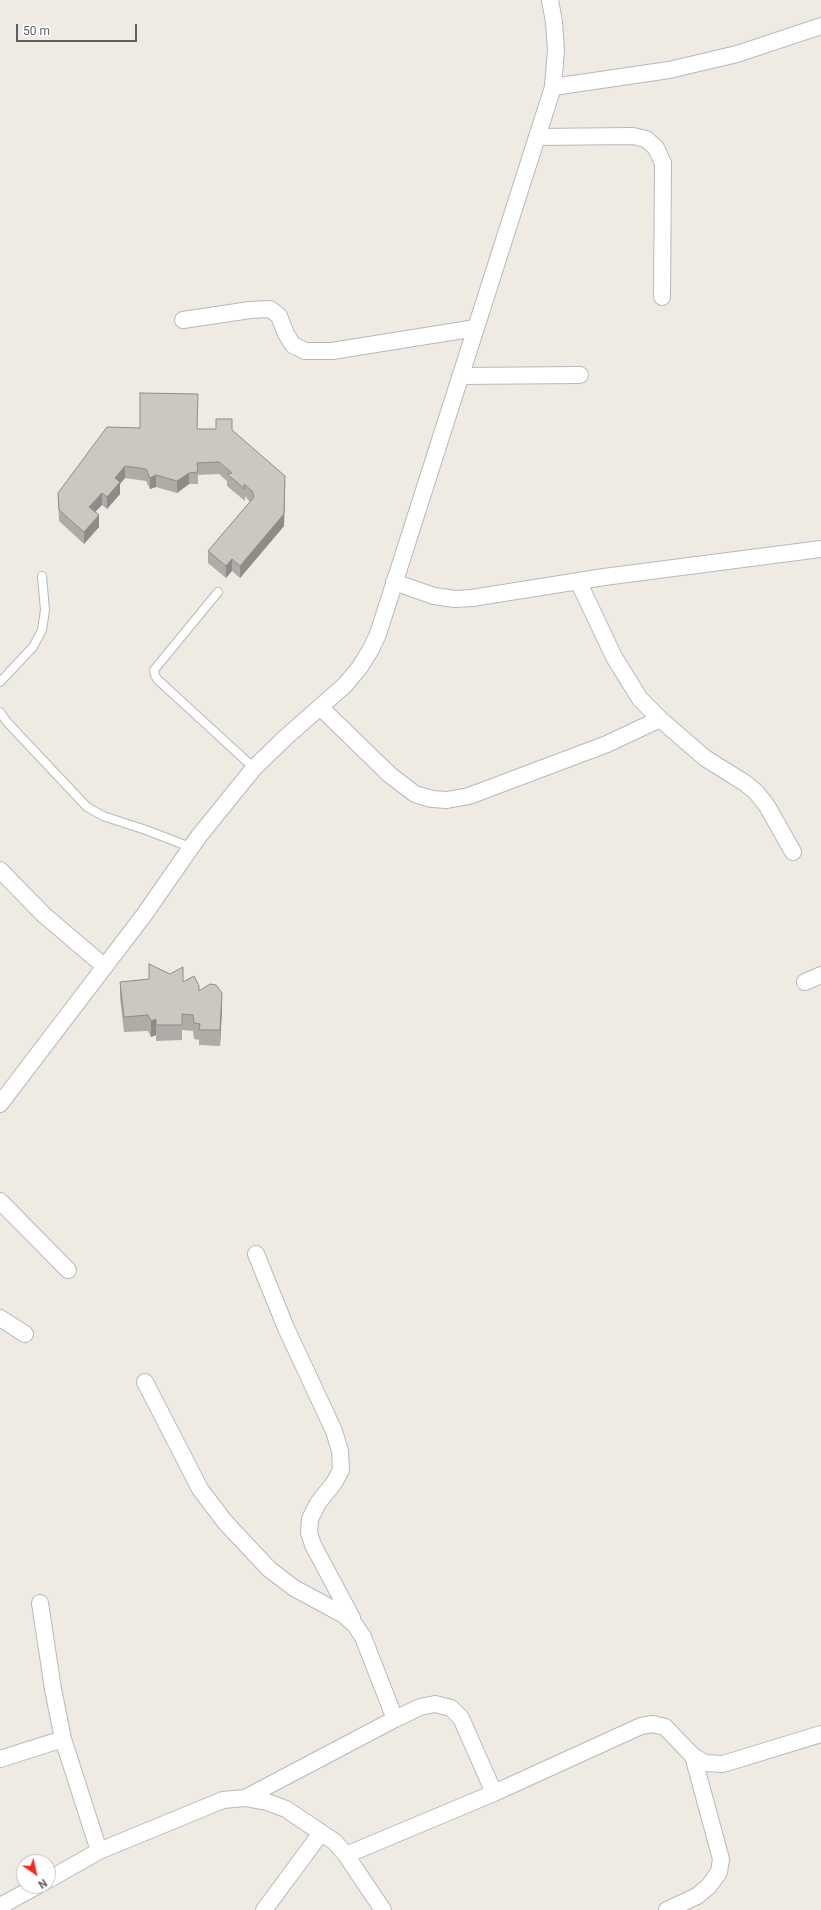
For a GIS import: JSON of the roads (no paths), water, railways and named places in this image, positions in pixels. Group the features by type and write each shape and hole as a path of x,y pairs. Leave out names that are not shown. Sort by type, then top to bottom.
{"street":[{"path":"0,1104 144,915 190,847 254,768 345,685 360,667 371,649 394,582 553,87 556,50 554,22 550,0"},
{"path":"553,87 669,70 737,54 821,26"},
{"path":"537,137 633,136 646,139 656,148 663,163 662,298"},
{"path":"183,320 250,310 270,309 279,316 286,334 293,345 305,351 332,351 476,328"},
{"path":"460,376 580,375"},
{"path":"394,582 434,596 455,599 821,549"},
{"path":"578,581 614,657 640,699 660,719 705,758 745,782 756,792 767,806 793,852"},
{"path":"320,707 390,775 415,794 432,799 447,800 469,796 607,744 660,719"},
{"path":"0,870 44,915 104,966"},
{"path":"805,982 821,975"},
{"path":"0,1201 68,1270"},
{"path":"256,1254 286,1328 334,1431 340,1451 341,1470 334,1483 318,1503 310,1519 309,1533 313,1545 355,1625 363,1637 395,1719"},
{"path":"0,1318 25,1334"},
{"path":"146,1382 200,1489 224,1522 269,1569 294,1588 344,1615 355,1625"},
{"path":"40,1603 53,1689 63,1739 99,1851"},
{"path":"245,1798 395,1719 420,1707 435,1704 451,1708 461,1718 494,1794"},
{"path":"346,1855 494,1794 641,1726 653,1724 665,1727 693,1756 705,1763 723,1764 821,1734"},
{"path":"0,1759 63,1739"},
{"path":"667,1910 697,1896 709,1886 719,1872 721,1859 693,1756"},
{"path":"56,1875 99,1851 223,1800 245,1798 266,1802 286,1809 335,1842 346,1855 383,1910"},
{"path":"264,1910 321,1833"},
{"path":"0,1906 22,1894"}],"lane":[{"path":"0,682 33,647 42,630 46,610 42,576"},
{"path":"218,592 154,670 155,675 157,679 254,768"},
{"path":"0,712 7,722 87,807 103,816 146,830 190,847"}]}
